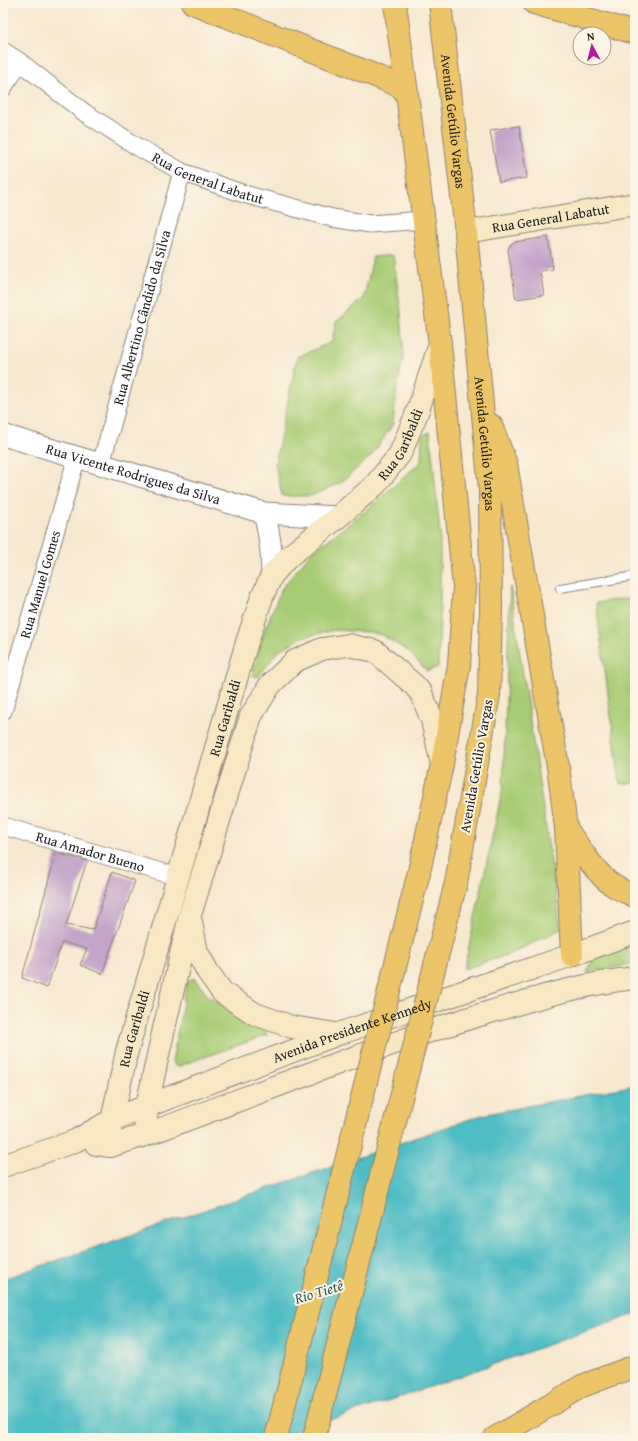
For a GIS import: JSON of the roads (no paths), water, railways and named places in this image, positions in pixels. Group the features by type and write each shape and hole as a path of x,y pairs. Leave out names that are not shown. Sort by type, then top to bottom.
{"main road":[{"path":"193,3 371,74 397,85 407,93"},
{"path":"276,1438 419,872 442,764 459,665 464,587 440,344 395,3"},
{"name":"Avenida Getúlio Vargas","path":"314,1438 456,883 488,695 491,608 490,490 466,232 440,3"},
{"path":"534,3 635,33"},
{"name":"Rua General Labatut","path":"466,232 635,204"},
{"name":"Rua Garibaldi","path":"110,1146 112,1120 127,1051 247,642 262,597 272,575 287,558 375,486 400,454 418,410 440,344"},
{"path":"480,395 506,464 559,773 566,828 572,955 560,985 552,993"},
{"name":"Rua Garibaldi","path":"145,1135 147,1106 190,915 251,716 270,686 294,661 322,648 348,645 375,651 421,693 432,720 442,764"},
{"path":"566,828 582,851 608,881 623,891 635,896"},
{"path":"190,915 197,952 208,972 223,993 255,1014 292,1027 338,1034"},
{"name":"Avenida Presidente Kennedy","path":"3,1166 75,1141 112,1120 338,1034 572,955 635,932"},
{"name":"Avenida Presidente Kennedy","path":"75,1141 110,1146 145,1135 424,1033 552,993 616,980 635,978"},
{"path":"495,1438 582,1386 634,1368"},
{"path":"520,1438 582,1386"}],"street":[{"name":"Rua General Labatut","path":"3,51 20,62 85,112 138,147 182,172 244,194 332,218 370,224 424,220"},
{"path":"3,88 20,62"},
{"name":"Rua Albertino Cândido da Silva","path":"101,464 182,172"},
{"name":"Rua Vicente Rodrigues da Silva","path":"3,435 264,513 338,517"},
{"name":"Rua Manuel Gomes","path":"3,711 77,457"},
{"path":"264,513 271,545 272,575"},
{"name":"Rua Amador Bueno","path":"3,826 178,877"}],"lane":[{"path":"560,588 635,576"}],"water":[{"name":"Rio Tietê","path":"635,1085 635,1314 435,1385 276,1438 3,1438 3,1279 482,1115"}]}
